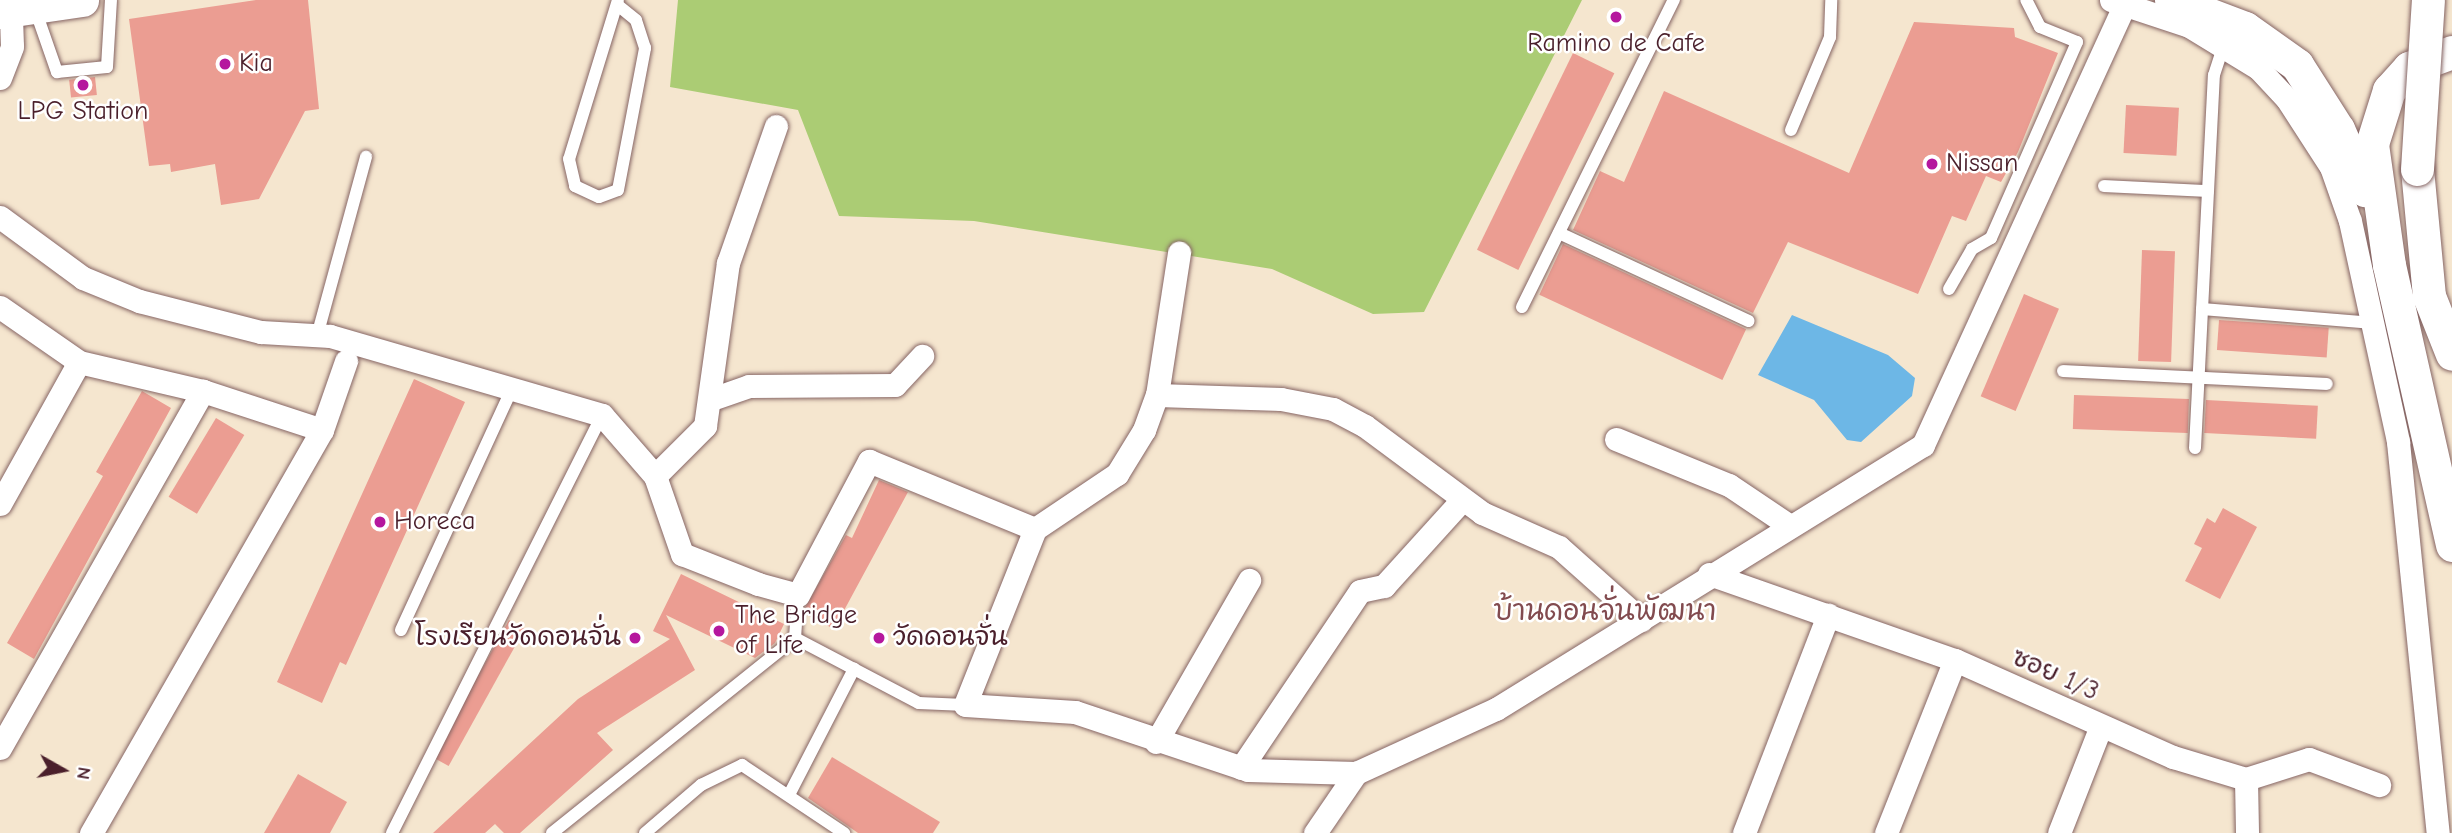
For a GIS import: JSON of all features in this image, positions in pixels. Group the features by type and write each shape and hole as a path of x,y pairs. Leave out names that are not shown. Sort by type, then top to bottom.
{"main road":[{"path":"15,10 82,0"},
{"path":"2171,0 2245,28 2297,65 2356,163 2389,265"},
{"path":"2428,0 2418,215 2429,296 2452,354"},
{"path":"2452,52 2409,68 2389,90 2374,125 2373,168 2389,265 2452,545"}],"street":[{"path":"1179,253 1157,395 1117,474 1035,529 965,705 1075,712 1156,742 1241,768 1356,773 1496,709 1641,620 1709,573 1908,459 1937,425 2118,2 2224,44 2287,99 2331,167 2373,323 2404,481 2438,833"},
{"path":"0,78 12,46 15,10"},
{"path":"655,476 705,426 728,263 776,126"},
{"path":"0,217 83,278 139,301 261,332 317,336 467,374 510,393 602,415 655,476 682,554 798,595 869,461 1035,529"},
{"path":"0,307 79,362 203,391 322,430"},
{"path":"709,400 749,386 895,384 922,356"},
{"path":"91,833 322,430 346,361"},
{"path":"0,504 79,362"},
{"path":"0,748 203,391"},
{"path":"1157,395 1281,399 1333,409 1366,426 1462,500 1559,547 1641,620"},
{"path":"1616,439 1728,485 1790,526"},
{"path":"1241,768 1360,591 1384,586 1462,500"},
{"name":"ซอย 1/3","path":"1709,573 1955,660 2101,726 2246,779"},
{"path":"1156,742 1249,580"},
{"path":"1744,833 1828,615"},
{"path":"1886,833 1955,660"},
{"path":"2059,833 2101,726"},
{"path":"2246,833 2246,779 2309,759 2379,785"},
{"path":"1315,833 1356,773"}],"lane":[{"path":"15,10 57,72 107,68 111,0"},
{"path":"1522,307 1674,0"},
{"path":"1791,130 1830,37 1831,0"},
{"path":"1950,289 1972,249 1990,238 2077,42 2040,27 2026,0"},
{"path":"618,3 636,20 645,48 618,190 599,197 575,186 569,159 618,3"},
{"path":"2195,448 2214,75 2224,44"},
{"path":"317,336 366,157"},
{"path":"2105,186 2208,191"},
{"path":"1559,233 1749,321"},
{"path":"2202,309 2373,323"},
{"path":"2063,371 2327,384"},
{"path":"401,631 510,393"},
{"path":"392,833 602,415"},
{"path":"552,833 795,638 798,595"},
{"path":"795,638 919,702 965,705"},
{"path":"790,793 854,669"},
{"path":"645,833 701,785 742,765 790,793 844,833"}],"green space":[{"path":"678,0 1582,0 1424,312 1373,314 1272,269 974,221 839,216 798,110 670,87"}],"water":[{"path":"1792,315 1888,355 1915,378 1912,396 1861,442 1847,440 1814,400 1758,375"}],"building":[{"name":"Kia","path":"256,0 308,0 319,109 305,111 259,199 221,205 215,164 171,172 170,164 149,166 129,19"},
{"path":"1914,22 2014,28 2015,37 2058,53 2018,152 2001,182 1986,176 1966,221 1952,216 1918,294 1788,242 1753,313 1573,230 1600,171 1624,182 1664,91 1849,173"},
{"path":"1573,53 1614,73 1518,270 1477,250"},
{"name":"LPG Station","path":"95,77 97,95 71,98 69,80"},
{"path":"2126,105 2179,108 2176,156 2123,153"},
{"path":"1563,244 1746,329 1722,380 1539,295"},
{"path":"2142,250 2175,251 2171,362 2138,361"},
{"path":"2024,294 2059,309 2016,411 1981,396"},
{"path":"2219,320 2329,328 2327,358 2217,350"},
{"name":"Horeca","path":"414,379 465,402 346,665 340,662 322,703 277,682"},
{"path":"142,391 171,408 34,659 7,643 103,476 96,472"},
{"path":"2074,395 2189,399 2188,433 2073,429"},
{"path":"2206,400 2318,406 2316,439 2204,433"},
{"path":"216,418 244,435 197,514 169,497"},
{"path":"879,480 908,492 834,629 805,614 806,606 846,535 852,538"},
{"path":"2223,508 2257,527 2220,599 2185,581 2202,548 2194,544 2207,518 2215,523"},
{"path":"681,574 784,624 775,643 755,658 666,615 695,670 597,733 613,750 520,833 504,833 495,824 485,833 433,833 578,699 670,639 653,631"},
{"path":"509,620 525,629 449,766 433,757"},
{"path":"832,757 940,822 933,833 858,833 808,798"},
{"path":"298,774 347,802 330,833 264,833"}],"place":[{"name":"Ramino de Cafe","path":"1616,17"},
{"name":"Kia","path":"225,64"},
{"name":"LPG Station","path":"83,85"},
{"name":"Nissan","path":"1932,164"},
{"name":"Horeca","path":"380,522"},
{"name":"The Bridge of Life","path":"719,631"},
{"name":"โรงเรียนวัดดอนจั่น","path":"635,638"},
{"name":"วัดดอนจั่น","path":"879,638"}],"district":[{"name":"บ้านดอนจั่นพัฒนา","path":"1605,611"}]}
